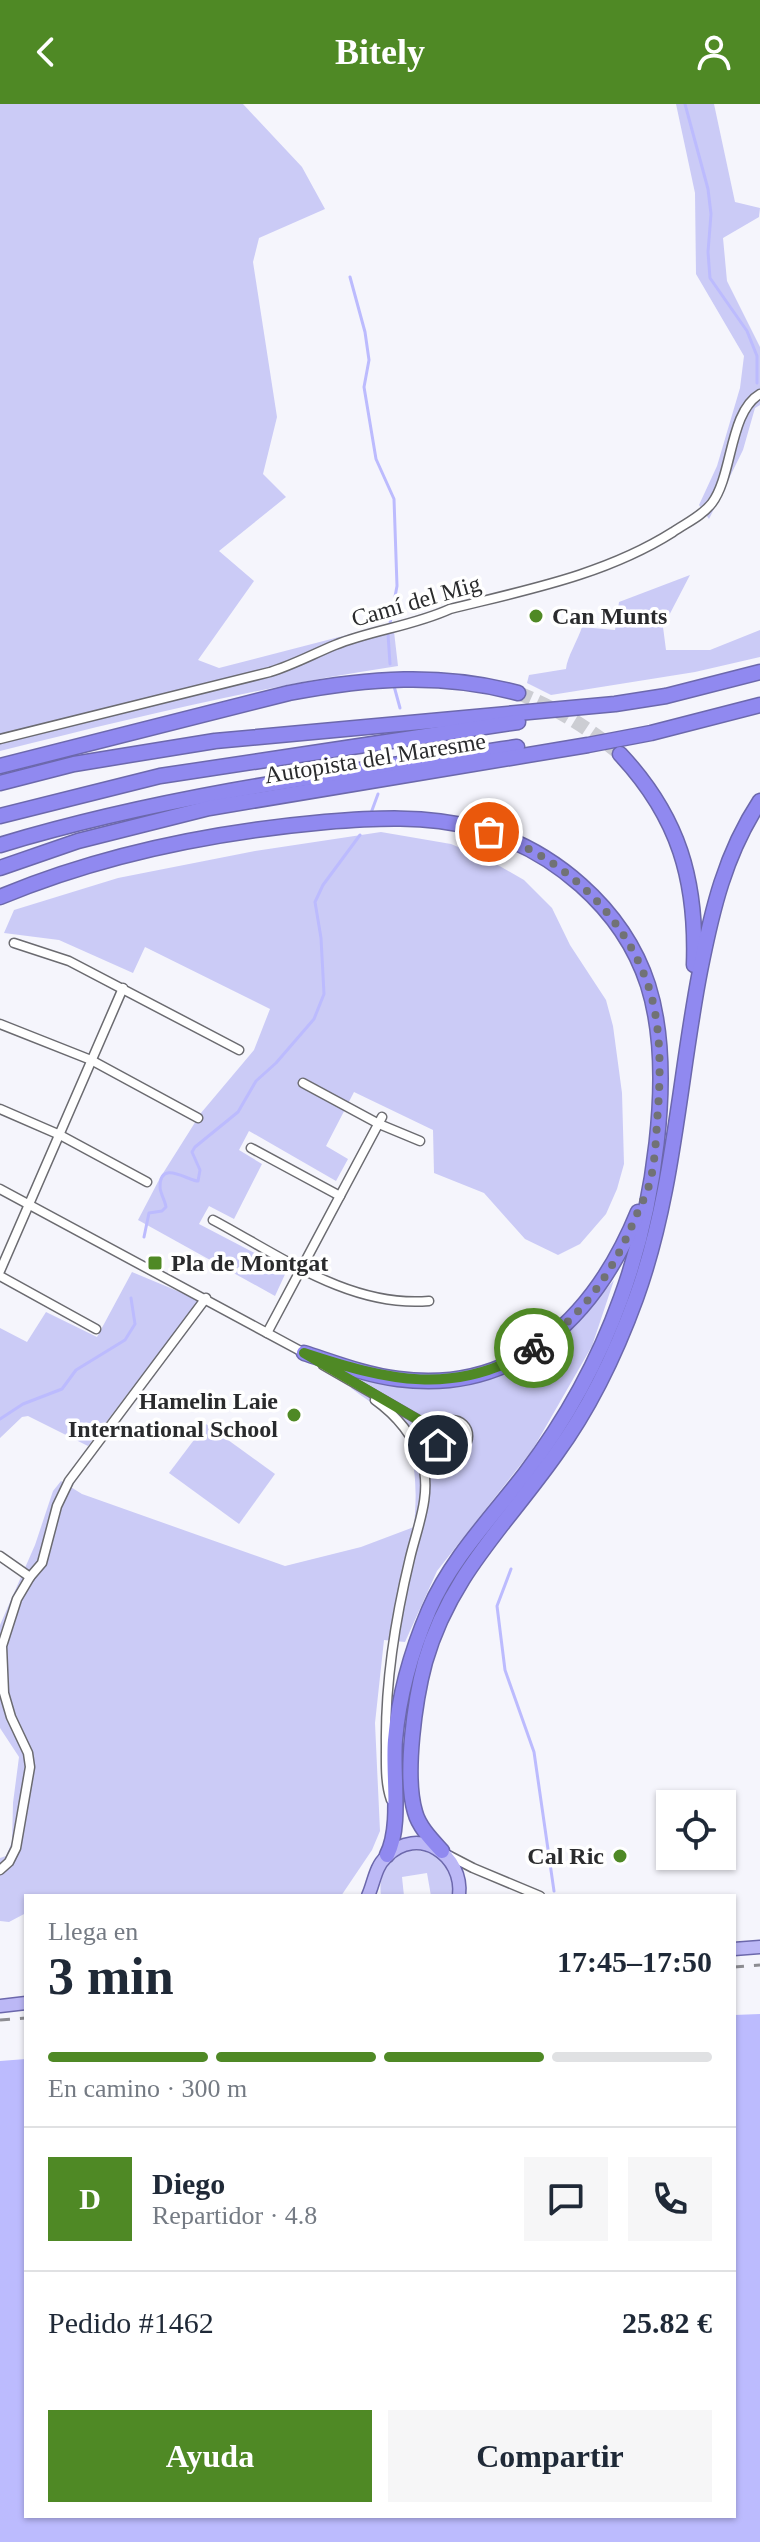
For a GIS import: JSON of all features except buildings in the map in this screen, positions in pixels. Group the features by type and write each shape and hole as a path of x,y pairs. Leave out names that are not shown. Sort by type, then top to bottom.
{"highway":[{"name":"Autopista del Maresme","path":"0,783 74,764 215,741 615,704 680,693 760,672"},
{"path":"0,769 246,703 334,684 440,678 483,683 518,693"},
{"path":"0,816 160,776 476,730 615,704"},
{"name":"Autopista del Maresme","path":"0,868 78,841 209,808 588,745 651,733 760,705"},
{"path":"0,845 72,823 187,799 708,718"},
{"path":"620,754 661,807 681,849 694,907 693,1006"},
{"path":"0,769 74,764"},
{"path":"442,1851 421,1825 411,1792 415,1711 430,1645 441,1614 467,1570 578,1423 612,1360 626,1326 661,1204 710,919 724,872 741,832 760,801"},
{"path":"0,897 36,882 134,853 213,835 380,819 433,820 505,838 554,864 591,894 631,948 647,984 660,1068 655,1142 640,1231 622,1297 590,1373 551,1438 455,1563 423,1623 410,1660 397,1723 393,1776 395,1833 387,1855"},
{"path":"304,1353 383,1376 412,1380 459,1378 510,1362 561,1330 588,1302 618,1256 650,1182"}],"main road":[{"path":"370,1894 380,1864 387,1855 399,1847 414,1843 429,1844 442,1851 456,1868 460,1890"},
{"path":"736,1949 760,1947"},
{"path":"0,2006 24,2003"}],"street":[{"name":"Camí del Mig","path":"0,739 270,672 296,664 335,645 431,618 450,609 580,575 626,558 699,516 713,502 748,405 760,394"},
{"path":"14,943 69,961 239,1050"},
{"path":"96,1329 0,1274 123,988"},
{"path":"0,1024 91,1060 198,1118"},
{"path":"303,1083 420,1141"},
{"path":"0,1109 60,1135 147,1182"},
{"path":"267,1333 380,1120"},
{"path":"251,1148 340,1196"},
{"path":"0,1189 206,1298 436,1430"},
{"path":"213,1220 354,1293 384,1300 429,1301"},
{"path":"0,1870 9,1862 16,1848 30,1767 28,1753 14,1725 4,1693 2,1646 17,1599 42,1563 57,1506 69,1481 206,1298"},
{"path":"349,1381 391,1412 411,1437 423,1463 425,1486 422,1516 410,1558 386,1700 386,1780 394,1809"},
{"path":"447,1420 457,1421 467,1431 467,1442 456,1452 446,1451 436,1440 436,1430 447,1420"},
{"path":"0,1556 30,1577"},
{"path":"442,1851 473,1868 535,1894"},
{"path":"456,1868 473,1868"}],"shaded area":[{"path":"0,104 243,104 302,167 325,209 259,238 253,262 277,417 263,474 286,497 219,551 254,581 198,660 219,668 393,623 398,666 248,693 0,751"},
{"path":"676,104 714,104 735,202 760,208 759,217 723,238 727,281 760,347 760,405 755,408 743,450 709,519 699,505 717,466 740,388 744,356 696,274 695,193"},
{"path":"690,575 663,627 666,650 710,650 760,630 760,657 695,672 551,695 527,683 529,675 566,669 582,627 615,630 619,602"},
{"path":"381,832 451,844 489,860 524,880 552,908 570,945 606,1000 613,1026 622,1093 624,1164 606,1214 580,1244 558,1255 525,1239 484,1193 434,1173 433,1130 354,1092 326,1146 348,1159 336,1181 249,1131 239,1150 262,1164 234,1219 209,1206 199,1224 287,1270 275,1296 138,1220 201,1113 254,1050 270,1009 145,947 133,973 59,940 4,933 14,910 118,878 255,851"},
{"path":"132,1272 199,1300 88,1446 28,1416 22,1417 0,1438 0,1328 27,1342 46,1312 97,1337"},
{"path":"614,1280 592,1346 533,1449 437,1571 405,1642 384,1640 375,1723 380,1831 372,1850 342,1894 24,1894 24,1914 9,1922 0,1921 0,1858 6,1856 12,1842 19,1757 0,1728 0,1625 35,1545 53,1491 61,1481 82,1494 285,1566 361,1547 414,1527 416,1499 411,1456 400,1430 351,1388 363,1379 437,1386 513,1370 571,1329"},
{"path":"206,1424 275,1474 239,1524 169,1473"},
{"path":"408,1851 427,1852 435,1856 447,1868 452,1894 431,1894 427,1873 402,1877 404,1894 381,1894 383,1875 394,1858"},
{"path":"760,2014 760,2542 0,2542 0,2061 24,2059 24,2518 736,2518 736,2015"}],"waterway":[{"path":"685,104 708,189 711,214 708,252 710,278 747,331 757,356 757,383"},
{"path":"350,277 365,332 369,360 364,387 376,459 394,499 397,586 388,634 390,664"},
{"path":"394,686 400,708"},
{"path":"371,813 378,794"},
{"path":"144,1237 149,1213 162,1211 166,1207 161,1179 169,1173 198,1181 200,1170 192,1152 195,1147 238,1112 256,1081 314,1019 324,994 321,938 315,902 323,885 360,835"},
{"path":"0,1419 23,1404 62,1389 76,1370 125,1340 135,1324 131,1298"},
{"path":"511,1569 497,1606 505,1670 534,1752 554,1891"}],"tunnel":[{"path":"518,693 572,719 620,754"}],"railway":[{"path":"736,1967 760,1965"},
{"path":"0,2020 24,2018"}],"way so far":[{"path":"489,832 523,846 567,873 591,894 613,921 631,948 647,984 658,1043 659,1093 650,1182 633,1224 611,1270 588,1302 561,1330 534,1348"}],"place":[{"name":"Can Munts","path":"536,616"},
{"name":"Pla de Montgat","path":"155,1263"},
{"name":"Hamelin Laie International School","path":"294,1415"},
{"name":"Cal Ric","path":"620,1856"}],"route":[{"path":"438,1445 436,1430 304,1353 383,1376 435,1380 478,1374 510,1362 534,1348"}]}
